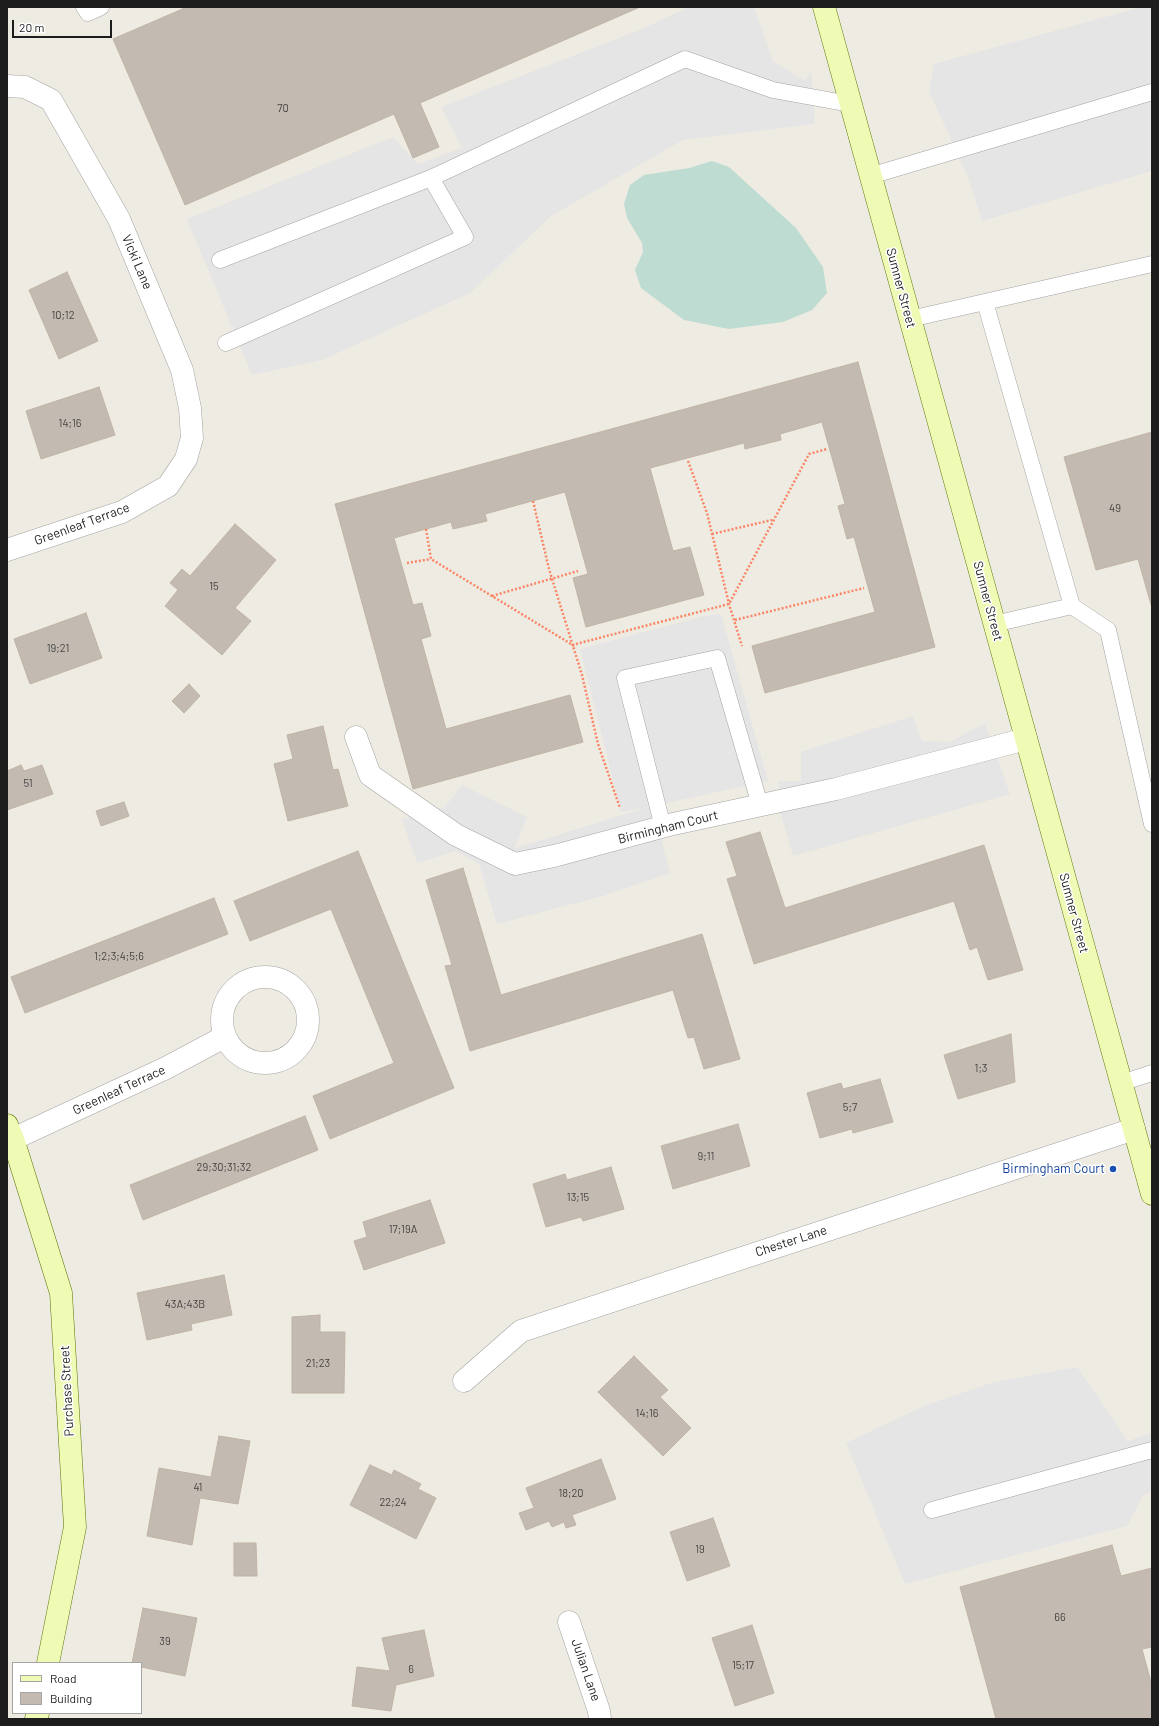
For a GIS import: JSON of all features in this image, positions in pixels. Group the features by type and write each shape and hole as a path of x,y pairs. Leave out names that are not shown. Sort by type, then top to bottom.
{"street":[{"name":"Sumner Street","path":"824,7 1152,1194"},
{"name":"Vicki Lane","path":"7,86 25,87 50,100 119,219 182,370 190,408 192,438 186,459 173,478"},
{"name":"Greenleaf Terrace","path":"7,550 122,512 168,486 173,478"},
{"name":"Birmingham Court","path":"356,737 370,775 456,835 515,864 554,856 663,827 836,789 1026,739"},
{"name":"Greenleaf Terrace","path":"10,1132 166,1068 224,1037"},
{"name":"Chester Lane","path":"464,1381 521,1331 1134,1129"},
{"name":"Purchase Street","path":"10,1132 61,1293 75,1527 48,1662"},
{"name":"Julian Lane","path":"569,1622 600,1711 600,1719"}],"lane":[{"path":"84,7 88,13 101,7"},
{"path":"220,260 430,178 685,59 773,90 850,104"},
{"path":"870,176 1152,92"},
{"path":"226,343 465,237 430,178"},
{"path":"910,319 1152,264"},
{"path":"985,302 1072,606 1108,630 1152,824"},
{"path":"994,624 1072,606"},
{"path":"663,827 625,678 717,658 760,805"},
{"path":"1121,1083 1152,1073"},
{"path":"932,1510 1152,1450"}],"path":[{"path":"572,645 728,604 809,454 827,448"},
{"path":"688,461 707,513 728,604"},
{"path":"533,501 552,579 582,674 598,744 621,812"},
{"path":"712,534 772,520"},
{"path":"426,529 431,559"},
{"path":"407,563 431,559 576,647"},
{"path":"491,596 578,572"},
{"path":"735,620 864,588"}],"shaded area":[{"path":"689,7 754,7 773,61 805,81 811,71 815,124 683,140 551,216 470,293 322,360 252,375 187,219 393,137 418,164 462,148 441,107 642,29"},
{"path":"1142,7 1152,7 1152,171 982,221 968,177 929,91 934,64"},
{"path":"712,161 729,167 796,228 823,267 827,293 812,310 783,322 729,329 684,320 641,288 635,270 643,252 642,243 627,218 624,204 630,185 644,175 689,168"},
{"path":"721,614 768,781 653,806 670,873 603,896 497,924 479,864 456,851 417,863 402,819 445,807 462,785 527,817 515,848 646,808 621,812 580,649 704,616"},
{"path":"913,716 922,741 950,742 985,723 1010,794 793,856 781,814 778,781 801,781 801,752"},
{"path":"1077,1367 1128,1441 1152,1433 1152,1491 1144,1494 1127,1526 905,1584 846,1443 926,1405 994,1382"}],"building":[{"path":"187,7 640,7 420,103 439,147 413,158 394,114 185,205 113,39"},
{"path":"67,272 98,341 59,359 29,290"},
{"path":"858,362 935,647 765,693 752,646 875,612 854,537 847,539 838,506 845,504 822,422 780,434 781,440 745,449 744,443 650,468 673,551 690,547 704,595 586,627 573,578 588,574 565,492 485,514 487,521 453,529 451,522 394,538 413,605 422,603 431,636 421,639 446,729 570,695 583,742 413,789 335,504"},
{"path":"99,387 115,435 41,459 26,411"},
{"path":"1152,432 1152,608 1138,559 1096,570 1064,457"},
{"path":"235,524 276,560 235,608 251,621 222,655 165,606 178,590 170,583 182,569 190,576"},
{"path":"86,613 102,658 30,684 14,639"},
{"path":"189,684 200,696 184,713 172,701"},
{"path":"323,726 333,770 338,769 348,806 288,821 274,764 293,759 287,735"},
{"path":"21,765 24,771 42,765 53,794 7,810 7,771"},
{"path":"124,802 129,816 101,826 96,811"},
{"path":"760,832 785,908 984,845 1023,970 988,980 977,947 970,950 954,901 754,964 727,879 737,876 726,842"},
{"path":"358,851 454,1088 330,1139 313,1096 394,1063 331,909 250,941 234,901"},
{"path":"463,868 501,995 702,934 740,1059 704,1069 694,1037 688,1038 673,990 470,1051 445,966 452,965 426,880"},
{"path":"214,898 228,934 25,1013 11,977"},
{"path":"1011,1034 1015,1082 958,1099 944,1055"},
{"path":"880,1079 893,1122 853,1133 852,1129 820,1138 807,1093 841,1083 843,1089"},
{"path":"305,1116 318,1150 143,1220 130,1185"},
{"path":"738,1124 750,1166 673,1189 661,1146"},
{"path":"611,1167 624,1209 583,1221 581,1217 546,1227 533,1184 565,1174 567,1180"},
{"path":"430,1200 445,1243 364,1270 354,1241 367,1237 363,1222"},
{"path":"224,1275 232,1315 191,1324 192,1330 147,1340 137,1293"},
{"path":"320,1315 320,1332 345,1332 344,1393 292,1393 292,1317"},
{"path":"634,1356 668,1390 660,1397 691,1428 663,1456 598,1392"},
{"path":"219,1436 250,1441 238,1504 200,1498 192,1545 147,1536 159,1468 211,1477"},
{"path":"601,1459 616,1499 572,1515 576,1525 566,1528 564,1522 552,1527 549,1521 526,1530 519,1513 534,1508 526,1488"},
{"path":"370,1465 392,1475 394,1470 421,1484 418,1489 436,1498 416,1539 350,1505"},
{"path":"713,1518 730,1566 687,1581 670,1532"},
{"path":"234,1543 256,1543 257,1576 234,1576"},
{"path":"1112,1545 1121,1576 1152,1568 1152,1647 1142,1649 1152,1686 1152,1719 996,1719 960,1587"},
{"path":"143,1608 197,1618 185,1676 142,1667 142,1662 132,1662"},
{"path":"752,1625 774,1693 735,1706 712,1638"},
{"path":"424,1630 434,1676 396,1685 391,1711 352,1706 357,1667 390,1671 382,1638"}],"place":[{"name":"Birmingham Court","path":"1113,1169"}]}
